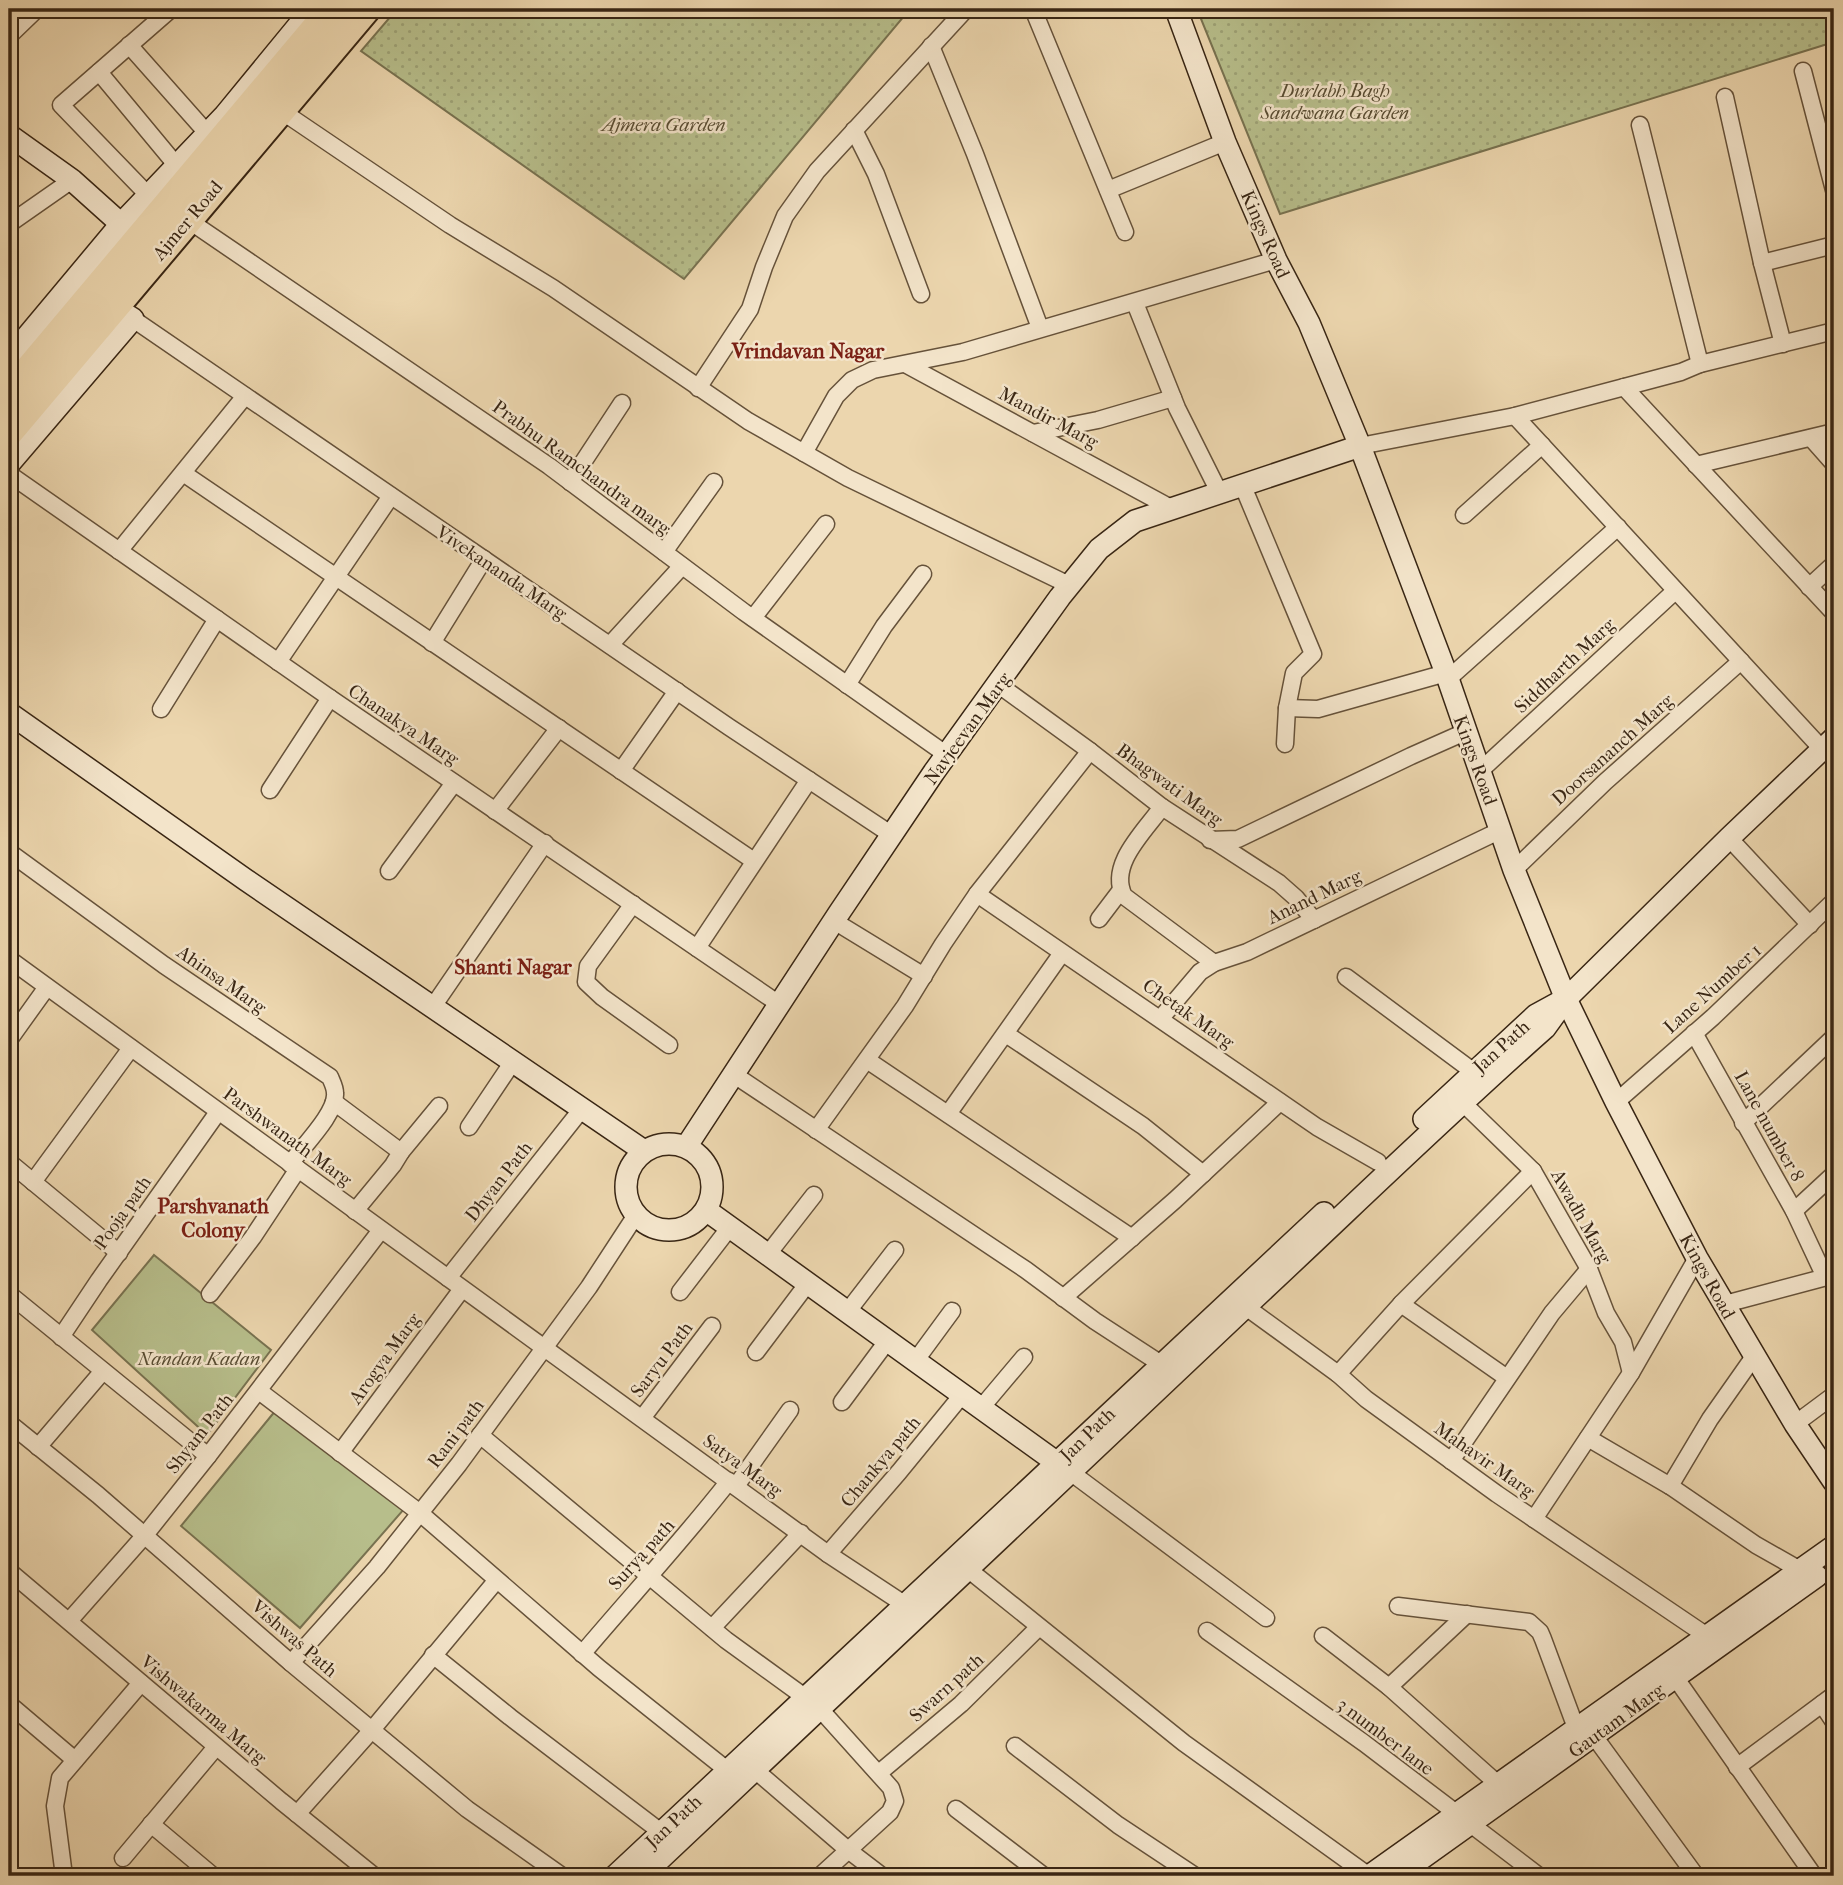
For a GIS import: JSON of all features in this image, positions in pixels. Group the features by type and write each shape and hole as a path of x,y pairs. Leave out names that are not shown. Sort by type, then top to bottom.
{"highway":[{"name":"Ajmer Road","path":"9,393 332,9"},
{"name":"Ajmer Road","path":"141,237 188,220 366,9"},
{"name":"Ajmer Road","path":"9,432 124,313 141,237"}],"street":[{"path":"9,36 37,9"},
{"path":"149,196 61,104 171,9"},
{"path":"9,358 141,237 149,196 207,133 312,9"},
{"path":"698,388 750,309 785,216 817,170 966,9"},
{"path":"1033,9 1125,232"},
{"name":"Kings Road","path":"1176,9 1225,142 1276,260 1309,323 1360,446 1447,676 1514,870 1566,999 1697,1258 1795,1424 1834,1482"},
{"path":"129,45 207,133"},
{"path":"931,46 975,154 1040,328"},
{"path":"1803,71 1834,190"},
{"path":"99,72 177,166"},
{"path":"1725,97 1783,344"},
{"path":"280,110 450,225 552,288 748,421 848,478 1069,585"},
{"path":"1640,125 1700,364"},
{"path":"854,130 881,187 921,294"},
{"path":"9,135 72,180 141,237"},
{"path":"1108,190 1225,142"},
{"path":"9,224 72,180"},
{"name":"Prabhu Ramchandra marg","path":"188,220 570,482 752,618 947,755"},
{"path":"1762,263 1834,245"},
{"path":"804,453 836,396 852,380 873,370 963,352 1276,260"},
{"path":"1135,303 1173,398 1219,492"},
{"path":"9,464 124,313"},
{"name":"Vivekananda Marg","path":"124,313 892,835"},
{"path":"1360,446 1515,416 1681,372 1700,364 1834,331"},
{"name":"Mandir Marg","path":"907,365 1171,508"},
{"path":"1624,387 1834,613"},
{"path":"119,551 245,396"},
{"path":"1032,433 1098,420 1173,398"},
{"path":"570,482 622,403"},
{"path":"1515,416 1741,661 1828,743"},
{"path":"1696,465 1834,432"},
{"path":"1811,438 1834,464"},
{"path":"1464,515 1542,445"},
{"name":"Navjeevan Marg","path":"686,1147 947,755 1069,585 1099,549 1135,521 1360,446"},
{"path":"183,473 754,860"},
{"name":"Chanakya Marg","path":"9,474 330,698 779,1004"},
{"path":"664,552 714,482"},
{"path":"1242,484 1313,654 1294,673 1287,708 1285,744"},
{"path":"278,662 391,496"},
{"path":"752,618 826,524"},
{"path":"1287,708 1318,709 1447,676 1618,527"},
{"path":"432,643 484,559"},
{"path":"1809,587 1834,564"},
{"path":"610,645 682,566"},
{"path":"847,685 884,626 923,574"},
{"name":"Siddharth Marg","path":"1481,770 1675,592"},
{"path":"161,709 216,619"},
{"name":"Doorsananch Marg","path":"1514,870 1605,782 1741,661"},
{"name":"Bhagwati Marg","path":"999,685 1162,807 1279,883 1314,920"},
{"path":"621,771 677,691"},
{"path":"270,790 330,698"},
{"path":"9,713 432,1008 644,1151"},
{"path":"495,811 559,728"},
{"path":"1210,839 1238,839 1465,733"},
{"name":"Jan Path","path":"913,1610 969,1570 1161,1364 1378,1162 1479,1076 1536,1015 1566,999 1828,743"},
{"path":"816,1130 905,1006 977,894 1090,751"},
{"path":"697,948 809,780"},
{"path":"390,871 454,783"},
{"path":"1162,807 1120,867 1118,884 1124,896 1214,963"},
{"name":"Anand Marg","path":"1161,1018 1187,985 1214,963 1247,952 1501,830"},
{"path":"1729,838 1810,925"},
{"path":"432,1008 545,844"},
{"name":"Ahinsa Marg","path":"9,852 164,965 330,1077 335,1091 334,1102"},
{"path":"1099,919 1121,890"},
{"name":"Chetak Marg","path":"977,894 1317,1127 1378,1162"},
{"name":"Lane Number 1","path":"1616,1102 1694,1033 1834,901"},
{"path":"633,904 589,966 586,982 602,997 669,1045"},
{"path":"834,921 924,976"},
{"path":"948,1114 1062,953"},
{"name":"Parshwanath Marg","path":"9,959 543,1347"},
{"path":"1346,978 1479,1076"},
{"path":"9,1040 47,987"},
{"name":"Lane number 8","path":"1694,1033 1830,1276"},
{"path":"1006,1034 1143,1126 1203,1174"},
{"path":"1743,1123 1834,1037"},
{"path":"33,1182 131,1048"},
{"path":"867,1060 1132,1238"},
{"path":"469,1127 512,1063"},
{"path":"733,1074 1026,1269 1063,1298 1161,1364"},
{"name":"Jan Path","path":"615,1876 727,1770 813,1703 1063,1467 1246,1307 1462,1102 1479,1076"},
{"path":"211,1294 253,1237 334,1102 401,1152"},
{"path":"1063,1298 1280,1102"},
{"name":"Awadh Marg","path":"1462,1102 1533,1171 1589,1269 1606,1312 1623,1342 1631,1373"},
{"path":"355,1211 439,1106"},
{"name":"Dhyan Path","path":"448,1278 581,1110"},
{"name":"Pooja path","path":"61,1337 218,1112"},
{"path":"672,1143 697,1153 705,1162 713,1186 711,1199 706,1210 689,1226 666,1230 644,1223 629,1205 626,1181 629,1170 644,1151 657,1145 672,1143"},
{"path":"9,1162 119,1253"},
{"path":"1338,1374 1401,1304 1533,1171"},
{"path":"1794,1211 1834,1174"},
{"path":"768,1254 814,1195"},
{"path":"706,1210 1063,1467 1266,1618"},
{"name":"Rani path","path":"291,1663 377,1567 420,1513 589,1287 636,1215"},
{"path":"680,1292 730,1227"},
{"name":"Shyam Path","path":"69,1621 145,1535 381,1230"},
{"path":"848,1311 895,1250"},
{"path":"1534,1519 1631,1373 1697,1258"},
{"path":"1451,1461 1552,1313 1589,1269"},
{"path":"1725,1304 1830,1276"},
{"path":"756,1352 808,1283"},
{"name":"Arogya Marg","path":"340,1453 461,1289"},
{"path":"9,1294 208,1456"},
{"path":"1401,1304 1507,1378"},
{"name":"Mahavir Marg","path":"1246,1307 1451,1461 1707,1636"},
{"path":"916,1360 953,1311"},
{"name":"Saryu Path","path":"643,1418 712,1326"},
{"path":"842,1402 888,1340"},
{"name":"Satya Marg","path":"543,1347 828,1553 913,1610"},
{"path":"1670,1486 1710,1419 1755,1355"},
{"path":"981,1409 1024,1357"},
{"path":"38,1447 103,1371"},
{"path":"259,1391 420,1513 582,1654 727,1770"},
{"name":"Chankya path","path":"828,1553 962,1395"},
{"path":"1795,1424 1834,1395"},
{"name":"Surya path","path":"582,1654 648,1576 733,1484 790,1410"},
{"name":"Vishwas Path","path":"9,1423 145,1535 371,1731 467,1809 562,1876"},
{"path":"480,1435 712,1628 813,1703 891,1788 895,1801 890,1812 820,1876"},
{"path":"1588,1438 1670,1486 1756,1545 1800,1570"},
{"path":"712,1628 801,1533"},
{"path":"969,1570 1184,1743 1369,1876 1463,1820 1499,1785 1585,1732 1707,1636 1834,1546"},
{"name":"Gautam Marg","path":"1397,1876 1463,1820 1585,1732 1675,1677 1834,1563"},
{"name":"Vishwakarma Marg","path":"9,1571 216,1747 374,1876"},
{"path":"297,1814 371,1731 496,1581"},
{"path":"1398,1606 1523,1620 1540,1632 1585,1732 1696,1876"},
{"path":"1389,1687 1468,1614"},
{"name":"Swarn path","path":"879,1773 961,1704 1038,1628"},
{"name":"3 number lane","path":"1207,1630 1539,1876"},
{"path":"1322,1636 1389,1687 1499,1785"},
{"path":"433,1655 661,1832"},
{"path":"1675,1677 1814,1876"},
{"path":"64,1876 55,1806 60,1778 141,1683"},
{"path":"1737,1767 1828,1700 1834,1722"},
{"name":"Jan Path","path":"642,1876 755,1770 813,1703"},
{"path":"9,1704 75,1760"},
{"path":"1015,1746 1118,1825 1195,1876"},
{"path":"123,1858 216,1747"},
{"path":"755,1770 882,1876"},
{"path":"956,1809 1044,1876"},
{"path":"151,1824 213,1876"}],"green space":[{"name":"Ajmera Garden","path":"397,9 910,9 684,279 361,51"},
{"name":"Durlabh Bagh Sandwana Garden","path":"1197,9 1834,9 1834,42 1280,214"},
{"name":"Nandan Kadan","path":"154,1255 271,1350 207,1435 92,1330"},
{"path":"276,1410 405,1508 300,1628 181,1526"}],"district":[{"name":"Vrindavan Nagar","path":"808,351"},
{"name":"Shanti Nagar","path":"513,967"},
{"name":"Parshvanath Colony","path":"213,1218"}]}
